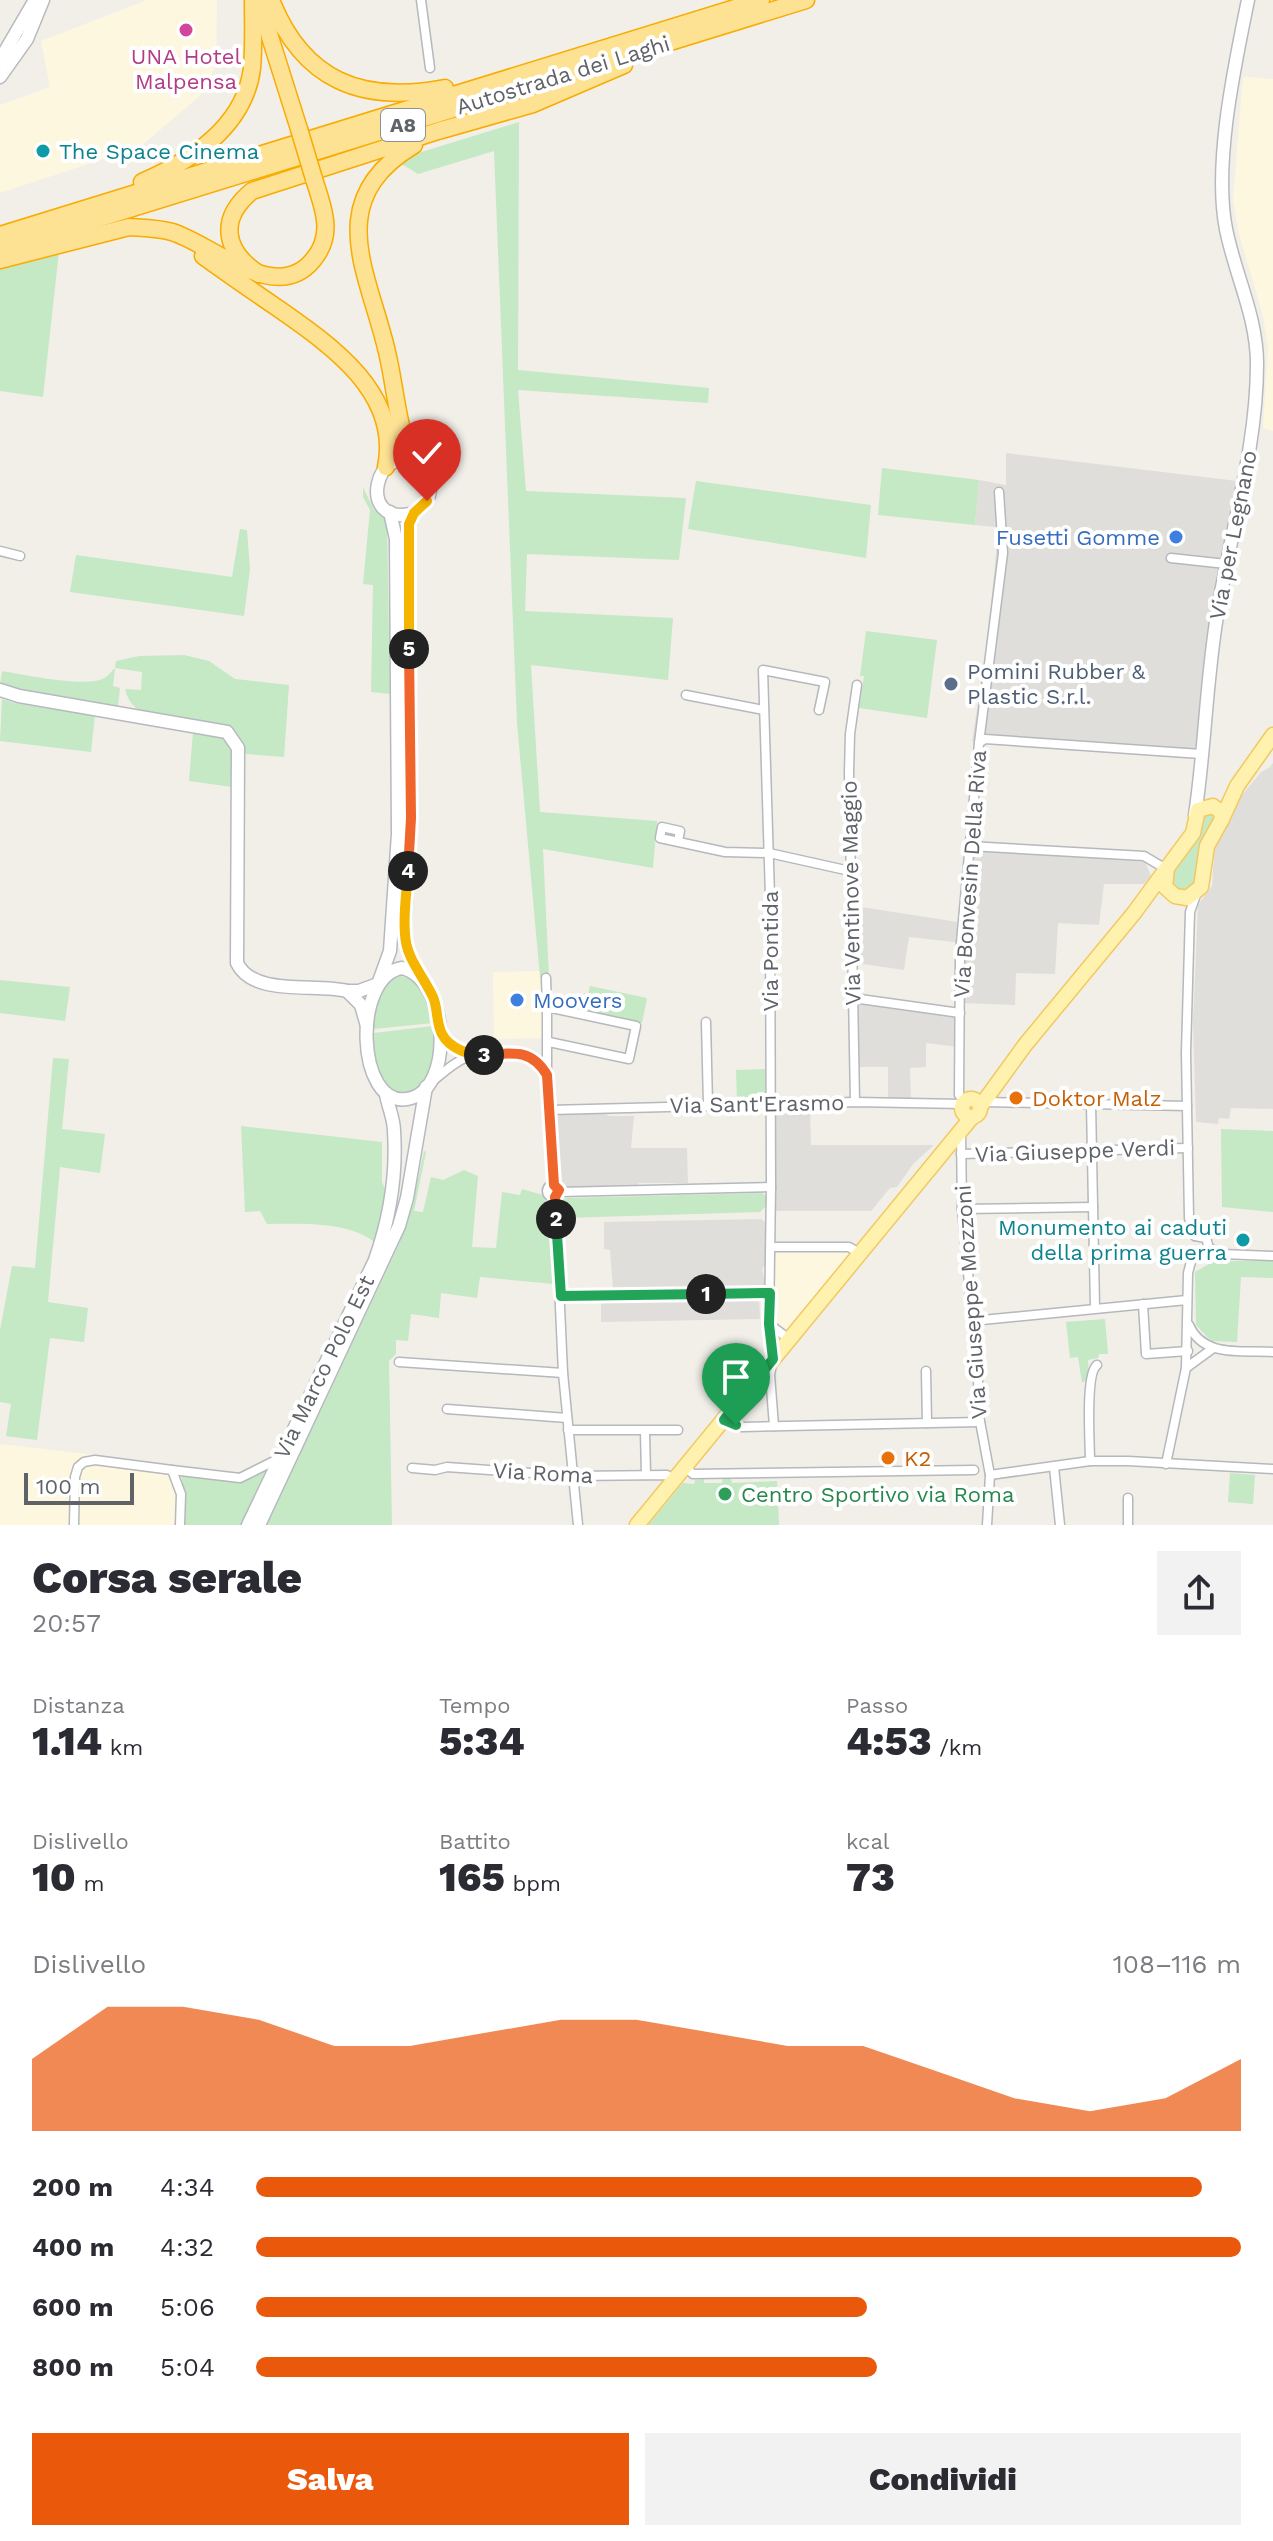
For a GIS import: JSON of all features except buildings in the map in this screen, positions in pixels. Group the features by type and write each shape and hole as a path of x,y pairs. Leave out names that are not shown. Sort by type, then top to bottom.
{"highway":[{"path":"0,224 140,183 170,170 202,149 235,113 248,85 252,69 253,0"},
{"path":"0,260 129,227 171,232 259,274 272,277 288,276 309,265 318,254 327,232 326,217 270,37 262,0"},
{"path":"271,0 286,34 303,56 322,72 354,87 379,92 420,93 514,75"},
{"name":"Autostrada dei Laghi","path":"0,235 761,0"},
{"name":"Autostrada dei Laghi","path":"0,249 806,0"},
{"path":"259,274 240,259 231,244 229,232 234,212 252,191 572,89 745,19"},
{"path":"415,464 404,440 386,346 360,258 361,211 368,192 388,162 420,141 490,116"},
{"path":"99,235 132,232 179,242 329,345 351,365 378,405 389,435 390,451 386,467"}],"main road":[{"path":"1134,913 1158,897 1187,898 1198,891 1203,880 1207,846 1237,786 1273,735"},
{"path":"637,1525 891,1213 971,1106 1134,913 1164,867 1193,833 1198,810 1210,806 1237,786"},
{"path":"1210,806 1221,812 1222,819"},
{"path":"1164,867 1165,887 1178,897"},
{"path":"891,1213 961,1131 971,1106"}],"street":[{"path":"0,60 35,0"},
{"path":"0,77 27,39 43,0"},
{"path":"421,0 430,68"},
{"name":"Via per Legnano","path":"1195,815 1208,682 1226,564 1251,438 1257,381 1253,323 1226,229 1223,195 1233,73 1248,0"},
{"path":"400,461 415,464 427,476 430,493 414,513 398,515 390,512 378,500 376,491 380,474 386,467 400,461"},
{"name":"Via Bonvesin Della Riva","path":"971,1106 959,1095 960,954 979,743 1003,553 999,492"},
{"path":"367,1031 378,984 390,951 398,834 396,539 390,512"},
{"path":"259,1525 399,1226 441,1033 433,997 419,976 404,933 411,818 408,538 414,513"},
{"path":"0,551 20,556"},
{"path":"1171,558 1226,564"},
{"name":"Via Pontida","path":"774,1426 769,1324 769,853 763,670 825,682 819,710"},
{"name":"Via Ventinove Maggio","path":"855,1102 849,753 857,685"},
{"path":"0,690 19,696 227,732 238,748 237,963 247,976 261,983 359,991 378,984 395,969 411,971 419,976"},
{"path":"686,695 764,710"},
{"path":"979,743 985,739 1062,742 1201,754"},
{"name":"Via per Legnano","path":"1199,788 1202,800 1210,806"},
{"path":"678,841 725,852 769,853 850,871"},
{"path":"969,846 1144,856 1164,867"},
{"path":"1166,1464 1186,1368 1188,1273 1193,1254 1189,1246 1195,1236 1189,1218 1187,1106 1190,912 1198,891"},
{"path":"1178,897 1186,901 1190,912"},
{"path":"546,978 547,1075 556,1191 563,1373 578,1525"},
{"path":"347,991 361,1005 367,1031"},
{"path":"853,998 960,1013"},
{"path":"547,1007 636,1026 629,1059 549,1042"},
{"path":"706,1022 708,1105"},
{"name":"Via Marco Polo Est","path":"248,1525 375,1260 386,1229 394,1128 386,1094 375,1078 367,1031"},
{"path":"441,1033 472,1056"},
{"path":"386,1094 397,1099 419,1095 455,1063 472,1056 522,1054 539,1062 547,1075"},
{"name":"Via Sant'Erasmo","path":"550,1110 855,1102 971,1106 1091,1103 1187,1106"},
{"path":"1091,1103 1095,1308"},
{"name":"Via Giuseppe Mozzoni","path":"961,1131 962,1209 980,1422 990,1473 987,1525"},
{"name":"Via Giuseppe Verdi","path":"961,1154 1188,1148"},
{"path":"556,1191 771,1187"},
{"path":"962,1209 1093,1207"},
{"path":"1195,1236 1206,1238 1209,1248 1222,1254 1273,1256"},
{"path":"771,1247 849,1247 859,1253"},
{"path":"1193,1254 1203,1255 1209,1248"},
{"path":"561,1296 770,1293"},
{"path":"972,1321 1187,1300"},
{"path":"1143,1304 1146,1354 1188,1351"},
{"path":"769,1324 789,1339"},
{"path":"1189,1324 1196,1336 1212,1349 1273,1352"},
{"path":"1186,1368 1212,1349"},
{"path":"399,1362 563,1373"},
{"path":"1090,1461 1089,1389 1091,1370 1097,1365"},
{"path":"926,1371 927,1423"},
{"path":"447,1409 567,1418"},
{"path":"724,1420 742,1427 980,1422"},
{"path":"568,1430 678,1430"},
{"path":"645,1431 646,1475"},
{"path":"74,1525 75,1477 78,1467 84,1462 95,1460 240,1478 281,1457"},
{"path":"990,1473 1090,1461 1273,1469"},
{"name":"Via Roma","path":"412,1468 435,1470 447,1467 573,1476 667,1475 674,1480"},
{"path":"685,1467 693,1474 974,1470"},
{"path":"1054,1467 1060,1525"},
{"path":"172,1470 181,1494 180,1525"},
{"path":"1128,1498 1128,1525"}],"shaded area":[{"path":"147,0 217,0 216,66 200,96 140,147 0,193 0,105 50,87 41,41"},
{"path":"1243,78 1273,79 1273,431 1263,428 1268,348 1263,316 1238,230 1233,200"},
{"path":"1006,453 1237,481 1217,572 1197,754 972,741 987,646 996,553 996,527 975,525 979,480 1006,485"},
{"path":"1273,763 1273,1109 1231,1108 1229,1119 1219,1118 1218,1124 1196,1122 1193,1022 1198,905 1212,886 1215,840 1228,812 1261,772"},
{"path":"970,846 1145,862 1151,876 1144,884 1104,884 1099,925 1058,923 1055,974 1016,973 1015,1005 963,1003 963,943 909,937 904,970 856,963 855,906 964,923"},
{"path":"540,971 544,1038 494,1039 493,972"},
{"path":"855,1000 958,1015 958,1047 926,1043 926,1067 910,1068 911,1100 888,1100 888,1067 857,1067"},
{"path":"810,1106 811,1145 934,1145 871,1211 774,1211 772,1107"},
{"path":"605,1112 608,1116 634,1116 631,1148 687,1148 688,1183 565,1187 562,1184 557,1117 561,1113"},
{"path":"761,1219 766,1223 766,1265 762,1268 766,1287 763,1290 613,1290 610,1250 604,1249 604,1222"},
{"path":"773,1250 852,1251 785,1333 769,1321"},
{"path":"759,1298 760,1319 601,1322 601,1299"},
{"path":"0,1444 188,1469 187,1476 230,1483 254,1477 268,1469 241,1525 0,1525"}],"green space":[{"path":"519,122 518,370 709,388 708,403 518,390 526,491 686,498 679,560 527,554 525,611 673,618 668,680 531,665 540,812 657,821 653,868 543,849 549,978 540,977 517,723 494,151 418,174 400,163 412,155"},
{"path":"59,251 43,397 0,391 0,265"},
{"path":"882,468 979,480 975,525 878,515"},
{"path":"696,481 871,505 866,558 688,529"},
{"path":"363,487 373,508 387,521 390,694 371,692 373,585 363,584 370,510 363,497"},
{"path":"240,529 247,530 250,569 244,616 70,592 76,555 232,577"},
{"path":"866,631 937,640 927,718 859,708"},
{"path":"184,655 209,661 235,679 289,685 284,757 232,753 232,787 189,781 193,732 152,718 135,707 125,689 141,690 142,672 115,668 116,661 139,656"},
{"path":"115,668 113,686 120,688 118,706 107,709 0,686 2,671 90,682 102,679"},
{"path":"2,699 95,715 91,752 0,741"},
{"path":"1208,811 1218,816 1194,890 1175,892 1168,874"},
{"path":"401,976 416,980 430,1005 433,1023 374,1029 379,997 388,984"},
{"path":"0,980 70,987 65,1021 0,1013"},
{"path":"590,986 647,998 642,1023 581,1010 584,993 588,994"},
{"path":"433,1026 433,1056 422,1081 408,1095 390,1089 379,1070 374,1033"},
{"path":"53,1058 69,1059 62,1129 105,1134 100,1173 60,1167 48,1302 88,1308 84,1342 50,1338 37,1440 6,1436 11,1404 0,1402 0,1330 12,1266 35,1268"},
{"path":"765,1069 763,1100 737,1101 736,1070"},
{"path":"241,1126 382,1142 382,1182 385,1189 374,1242 351,1230 337,1227 267,1224 260,1211 245,1212"},
{"path":"1221,1129 1273,1131 1273,1212 1222,1207"},
{"path":"424,1151 414,1211 423,1212 431,1177 443,1180 464,1170 478,1176 472,1247 496,1248 502,1192 520,1195 522,1189 543,1195 549,1211 554,1284 480,1277 477,1298 441,1293 439,1318 411,1314 408,1341 396,1340 396,1354 389,1361 392,1525 267,1525 399,1244 413,1202"},
{"path":"762,1193 767,1197 767,1205 760,1212 564,1218 563,1200 566,1198"},
{"path":"1214,1261 1273,1261 1273,1278 1241,1277 1237,1342 1211,1341 1196,1325 1195,1272"},
{"path":"1105,1319 1108,1354 1099,1354 1098,1358 1088,1360 1089,1378 1082,1383 1078,1357 1070,1358 1066,1322"},
{"path":"268,1469 241,1525 183,1525 185,1494 181,1475 236,1480"},
{"path":"1230,1473 1255,1475 1253,1504 1228,1502"},
{"name":"Centro Sportivo via Roma","path":"704,1479 704,1483 722,1483 723,1479 731,1479 732,1483 777,1481 779,1525 648,1525 683,1483 694,1484 695,1480"}],"place":[{"name":"UNA Hotel Malpensa","path":"186,30"},
{"name":"The Space Cinema","path":"43,151"},
{"name":"Fusetti Gomme","path":"1176,537"},
{"name":"Pomini Rubber & Plastic S.r.l.","path":"951,684"},
{"name":"Moovers","path":"517,1000"},
{"name":"Doktor Malz","path":"1016,1098"},
{"name":"Monumento ai caduti della prima guerra","path":"1243,1240"},
{"name":"K2","path":"888,1458"},
{"name":"Centro Sportivo via Roma","path":"725,1494"}],"route":[{"path":"427,501 414,513 408,538 411,818 404,933 407,948 419,976 433,997 442,1035 472,1056 511,1053 531,1056 547,1075 554,1185 559,1190 555,1197 561,1296 770,1293 769,1324 773,1359 724,1420 736,1425"}]}
